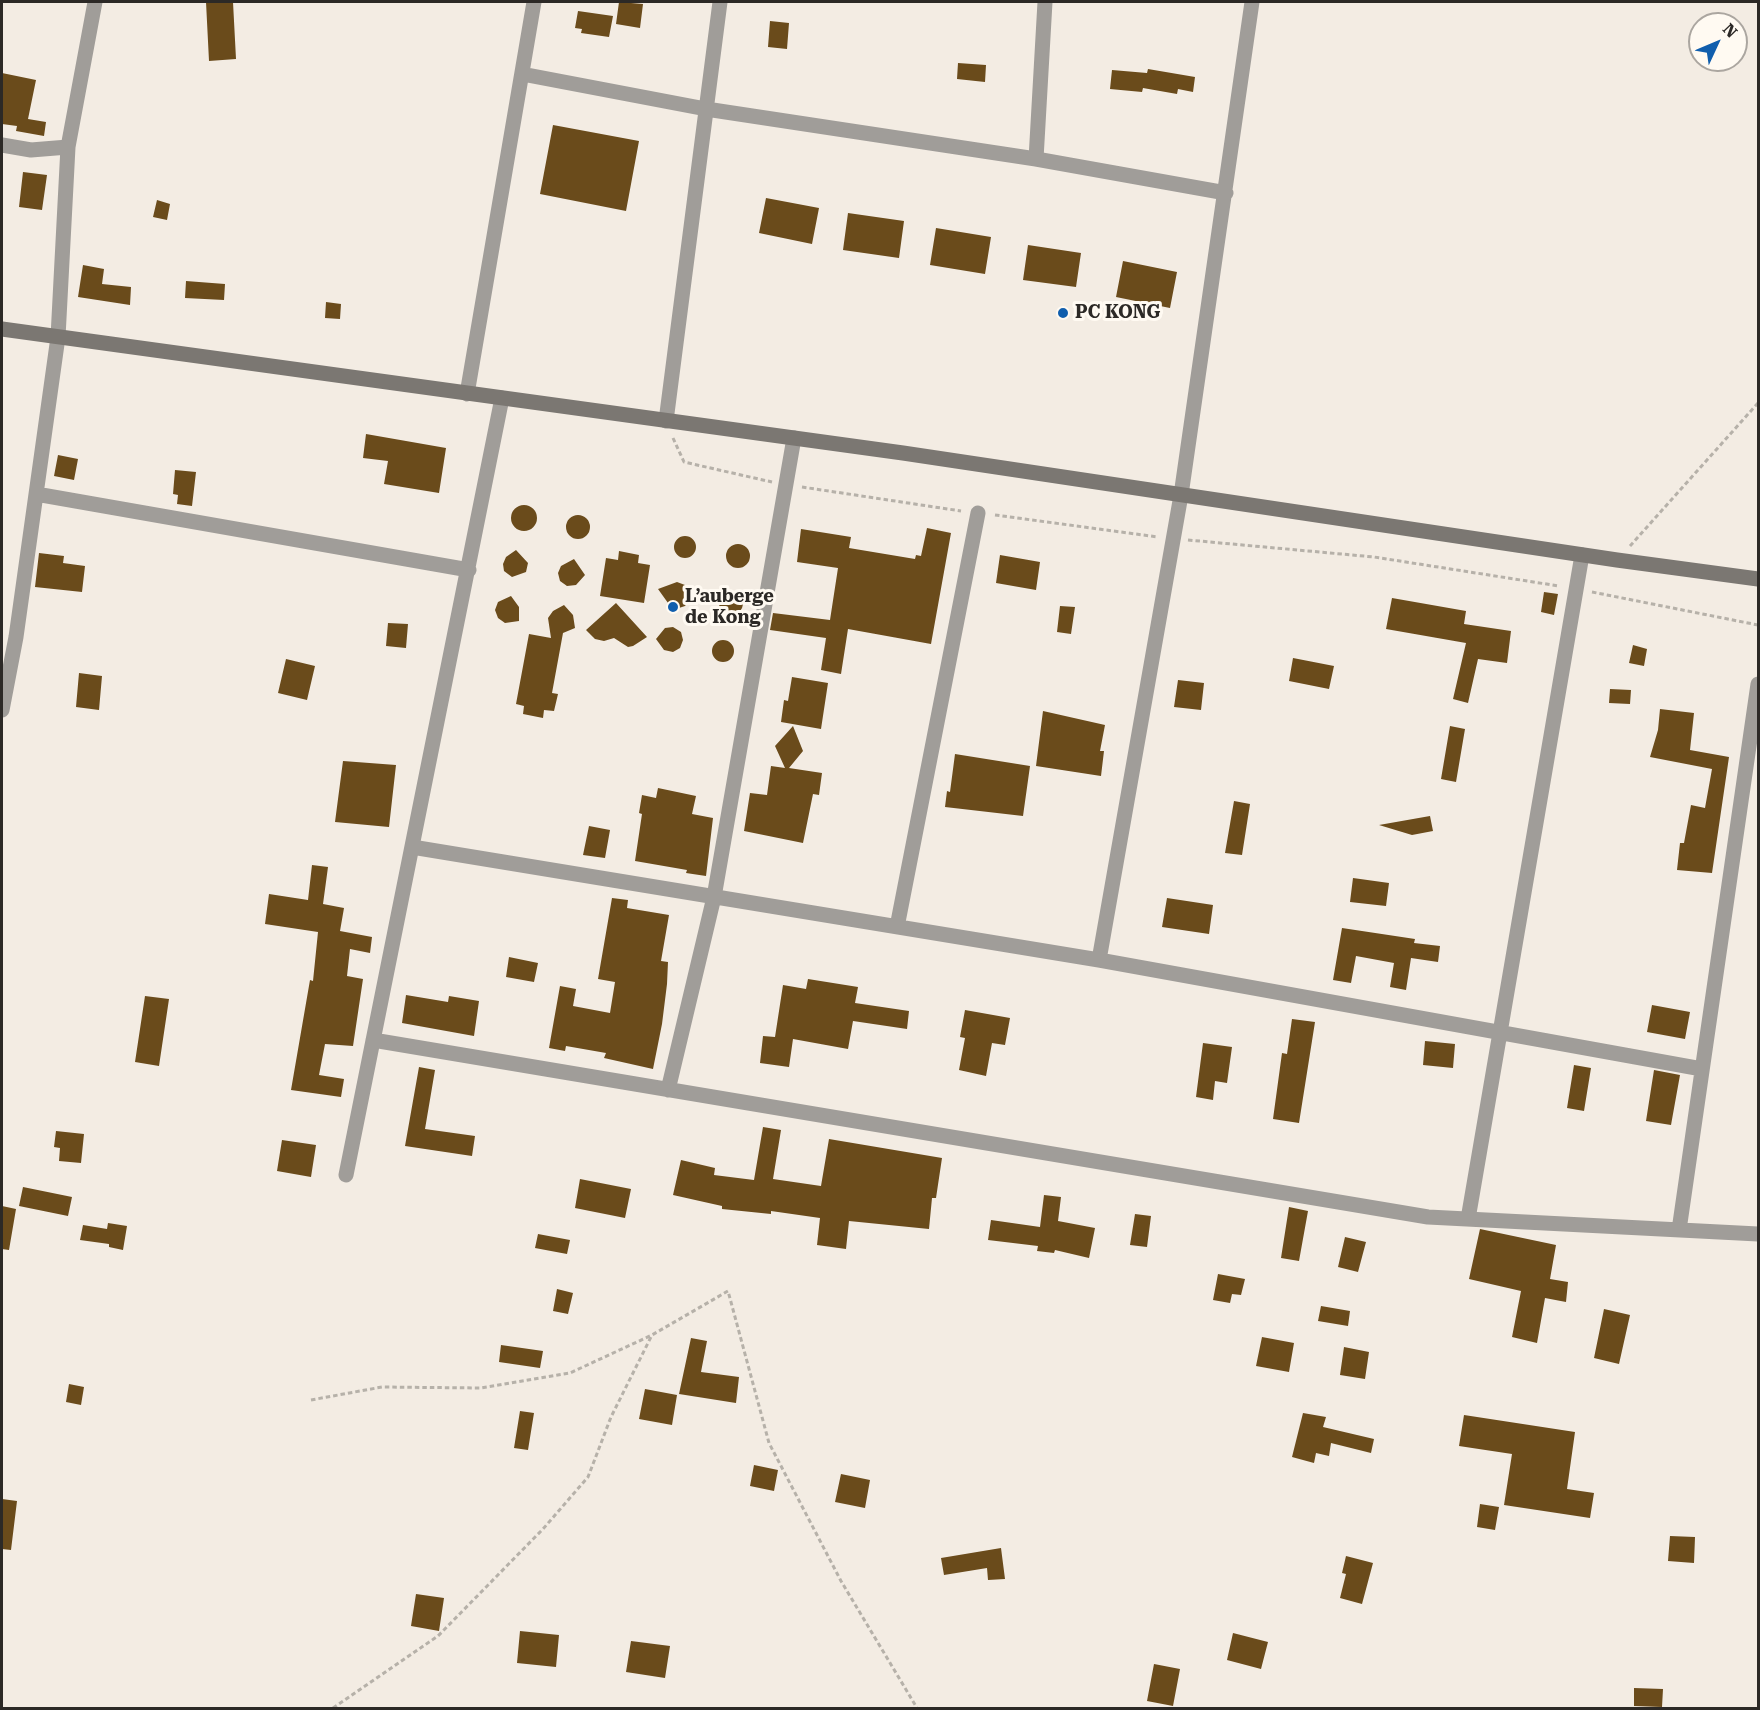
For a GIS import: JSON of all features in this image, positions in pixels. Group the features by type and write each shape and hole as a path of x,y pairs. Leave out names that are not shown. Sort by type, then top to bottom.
{"main road":[{"path":"2,329 794,438 1617,561 1758,579"}],"street":[{"path":"2,710 16,637 58,337 69,147 95,2"},
{"path":"467,394 534,2"},
{"path":"666,421 720,2"},
{"path":"1036,159 1045,2"},
{"path":"1099,960 1181,495 1252,2"},
{"path":"522,74 706,109 1036,159 1226,193"},
{"path":"2,146 32,150 69,147"},
{"path":"346,1175 502,398"},
{"path":"668,1090 714,897 794,438"},
{"path":"36,494 469,570"},
{"path":"897,927 978,513"},
{"path":"1468,1219 1578,589 1582,555"},
{"path":"1679,1230 1758,684"},
{"path":"412,847 1099,960 1702,1069"},
{"path":"373,1040 1428,1217 1758,1234"}],"path":[{"path":"1617,561 1758,403"},
{"path":"666,421 684,462 786,485 1173,539 1374,557 1578,589 1758,625"},
{"path":"311,1400 382,1387 481,1388 570,1373 652,1335 728,1291 769,1443 841,1581 918,1708"},
{"path":"333,1708 438,1636 502,1572 588,1477 611,1417 652,1335"}],"building":[{"path":"206,2 233,2 236,59 209,61"},
{"path":"619,2 643,4 640,28 616,24"},
{"path":"578,11 613,16 609,37 581,33 582,29 575,28"},
{"path":"770,21 789,23 787,49 768,47"},
{"path":"958,63 986,65 985,82 957,79"},
{"path":"1148,69 1195,77 1193,92 1178,89 1177,94 1143,88 1142,92 1110,89 1112,70 1147,73"},
{"path":"2,73 36,80 28,119 46,122 44,136 16,131 17,126 2,124"},
{"path":"553,125 639,141 626,211 540,194"},
{"path":"23,172 47,175 42,210 19,207"},
{"path":"766,198 819,208 812,244 759,233"},
{"path":"157,200 170,204 167,220 153,217"},
{"path":"848,213 904,221 899,258 843,250"},
{"path":"936,228 991,237 985,274 930,265"},
{"path":"1028,245 1081,253 1076,287 1023,280"},
{"path":"1123,261 1177,272 1170,308 1116,297"},
{"path":"83,265 104,269 102,284 131,287 130,305 78,297"},
{"path":"186,281 225,284 224,300 185,298"},
{"path":"326,302 341,304 340,319 325,318"},
{"path":"366,434 446,448 439,493 384,484 388,461 363,458"},
{"path":"58,455 78,459 74,480 54,476"},
{"path":"175,470 196,472 192,506 177,504 178,495 173,494"},
{"path":"524,505 533,509 537,518 533,527 524,531 515,527 511,518 515,509"},
{"path":"578,515 583,516 589,522 589,532 583,538 578,539 573,538 567,532 566,527 567,522 573,516"},
{"path":"927,528 951,533 931,644 848,629 841,674 821,670 826,638 770,630 773,613 830,620 838,568 797,562 801,529 851,537 849,548 915,559 916,555 921,556"},
{"path":"685,536 693,539 696,547 693,555 685,558 677,555 674,547 677,539"},
{"path":"738,544 747,547 750,556 747,565 738,568 729,565 726,556 729,547"},
{"path":"516,550 528,563 526,572 512,577 504,571 503,564 506,557"},
{"path":"619,551 639,555 638,563 650,565 644,603 600,596 606,558 618,560"},
{"path":"39,553 64,556 63,563 85,566 82,592 35,587"},
{"path":"1000,555 1040,562 1036,590 996,583"},
{"path":"574,559 585,575 576,585 567,586 560,581 558,573 561,566"},
{"path":"677,582 685,585 690,591 690,599 685,606 673,610 658,589"},
{"path":"731,591 739,595 743,603 739,611 731,615 723,611 719,603 723,595"},
{"path":"1544,592 1558,594 1554,615 1541,612"},
{"path":"511,596 519,607 519,621 505,623 498,618 495,610 498,602"},
{"path":"1392,598 1466,611 1464,624 1511,631 1507,663 1478,659 1468,703 1453,699 1466,643 1386,629"},
{"path":"616,603 647,637 633,646 628,647 614,638 604,641 595,639 586,630"},
{"path":"564,605 573,615 575,628 563,633 552,693 558,694 554,711 544,710 543,718 523,714 524,706 516,704 529,634 551,638 548,618 553,611"},
{"path":"1060,606 1075,607 1071,634 1057,632"},
{"path":"388,623 408,624 406,648 386,646"},
{"path":"673,627 681,632 683,640 680,648 673,652 664,650 656,639 665,628"},
{"path":"719,640 727,640 734,647 734,655 727,662 719,662 712,655 712,647"},
{"path":"1633,645 1647,649 1644,666 1629,663"},
{"path":"1293,658 1334,666 1329,689 1289,681"},
{"path":"286,659 315,666 307,700 278,693"},
{"path":"79,673 102,676 99,710 76,707"},
{"path":"792,677 828,683 821,729 781,722 784,700 788,701"},
{"path":"1178,680 1204,683 1201,710 1174,707"},
{"path":"1610,689 1631,690 1630,704 1609,703"},
{"path":"1660,709 1694,713 1690,750 1729,757 1712,873 1677,870 1680,843 1684,843 1691,805 1705,808 1712,769 1650,757 1658,730"},
{"path":"1043,711 1105,725 1100,751 1104,751 1101,776 1036,766"},
{"path":"793,726 803,751 789,768 822,773 819,795 813,794 803,843 744,831 750,793 767,795 771,766 785,768 775,746"},
{"path":"1450,726 1465,729 1456,782 1441,779"},
{"path":"955,754 1030,766 1023,816 945,807 947,791 950,792"},
{"path":"343,761 396,765 389,827 335,822"},
{"path":"658,788 696,796 692,814 713,818 706,876 686,873 687,870 635,861 642,814 639,813 642,795 656,798"},
{"path":"1234,801 1250,804 1242,855 1225,853"},
{"path":"1430,816 1433,831 1412,835 1379,825"},
{"path":"589,826 610,830 605,858 583,855"},
{"path":"312,865 328,867 323,904 344,908 340,931 372,937 370,953 350,949 347,976 363,979 353,1046 325,1044 319,1075 344,1079 341,1097 291,1090 310,980 313,981 318,932 265,924 269,894 308,900"},
{"path":"1353,878 1389,883 1386,906 1350,902"},
{"path":"612,898 628,900 627,908 669,915 661,961 668,962 667,984 653,1069 604,1058 606,1053 566,1046 565,1051 549,1048 560,986 576,989 573,1006 610,1013 615,982 598,979"},
{"path":"1167,898 1213,905 1209,934 1162,927"},
{"path":"1342,928 1415,939 1414,943 1440,946 1438,962 1411,958 1406,990 1390,987 1394,963 1356,956 1351,983 1333,980"},
{"path":"509,957 538,963 534,982 506,977"},
{"path":"808,979 858,987 855,1003 909,1011 907,1029 853,1021 848,1049 793,1039 789,1067 760,1063 763,1036 775,1037 783,985 806,989"},
{"path":"406,995 448,1002 449,996 479,1001 474,1036 402,1023"},
{"path":"145,996 169,999 159,1066 135,1062"},
{"path":"1652,1005 1690,1012 1685,1039 1647,1032"},
{"path":"965,1010 1010,1018 1005,1045 992,1043 986,1076 959,1070 965,1038 960,1037"},
{"path":"1292,1019 1315,1022 1299,1123 1273,1119 1282,1053 1287,1054"},
{"path":"1425,1041 1455,1044 1453,1068 1423,1065"},
{"path":"1203,1043 1232,1047 1227,1083 1215,1081 1213,1100 1196,1097"},
{"path":"1574,1065 1591,1068 1584,1111 1567,1108"},
{"path":"419,1067 435,1070 425,1129 475,1136 472,1156 405,1146"},
{"path":"1654,1070 1680,1075 1671,1125 1646,1121"},
{"path":"763,1127 781,1130 773,1179 821,1186 829,1139 942,1158 936,1198 932,1198 929,1229 849,1221 846,1249 817,1245 820,1218 771,1211 771,1214 722,1209 722,1206 673,1195 681,1160 715,1168 714,1175 754,1180"},
{"path":"56,1131 84,1134 81,1163 59,1161 60,1148 54,1147"},
{"path":"282,1140 316,1145 311,1177 277,1171"},
{"path":"580,1179 631,1189 625,1218 575,1208"},
{"path":"23,1187 72,1197 68,1216 19,1206"},
{"path":"1044,1195 1061,1197 1058,1221 1095,1228 1089,1258 1055,1250 1054,1253 1037,1251 1038,1246 988,1240 991,1220 1040,1227"},
{"path":"2,1206 16,1209 9,1250 2,1249"},
{"path":"1289,1207 1308,1211 1299,1261 1281,1258"},
{"path":"1135,1214 1151,1216 1147,1247 1130,1245"},
{"path":"108,1223 127,1226 123,1250 109,1247 109,1244 80,1240 83,1225 107,1229"},
{"path":"1480,1229 1556,1245 1550,1279 1568,1282 1566,1302 1545,1298 1537,1343 1512,1337 1521,1291 1469,1279"},
{"path":"538,1234 570,1240 567,1254 535,1248"},
{"path":"1345,1237 1366,1242 1358,1272 1338,1267"},
{"path":"1218,1274 1245,1279 1241,1295 1232,1294 1230,1303 1213,1300"},
{"path":"557,1289 573,1293 568,1314 553,1311"},
{"path":"1321,1306 1350,1311 1348,1326 1318,1321"},
{"path":"1604,1309 1630,1315 1619,1364 1594,1358"},
{"path":"1262,1337 1294,1343 1289,1372 1256,1366"},
{"path":"691,1338 707,1341 701,1372 739,1377 736,1403 679,1394"},
{"path":"501,1345 543,1351 540,1368 499,1362"},
{"path":"1344,1347 1369,1352 1365,1379 1340,1375"},
{"path":"69,1384 84,1387 81,1405 66,1402"},
{"path":"645,1389 677,1395 672,1425 639,1419"},
{"path":"520,1411 534,1413 528,1450 514,1448"},
{"path":"1303,1413 1326,1417 1323,1427 1374,1439 1371,1453 1331,1443 1329,1456 1316,1453 1314,1463 1292,1457"},
{"path":"1464,1415 1575,1432 1567,1489 1594,1493 1590,1518 1504,1505 1512,1454 1459,1446"},
{"path":"754,1465 778,1470 774,1491 750,1486"},
{"path":"841,1474 870,1480 865,1508 835,1502"},
{"path":"2,1499 17,1501 11,1550 2,1549"},
{"path":"1480,1504 1499,1507 1495,1530 1477,1527"},
{"path":"1670,1536 1695,1537 1694,1563 1668,1561"},
{"path":"1001,1548 1005,1579 988,1580 987,1568 944,1575 941,1558"},
{"path":"1346,1556 1373,1563 1362,1604 1340,1598 1346,1574 1342,1573"},
{"path":"416,1594 444,1598 439,1631 411,1626"},
{"path":"520,1631 559,1635 556,1667 517,1663"},
{"path":"1233,1633 1268,1642 1261,1669 1227,1660"},
{"path":"631,1641 670,1646 665,1678 626,1672"},
{"path":"1154,1664 1180,1669 1173,1706 1147,1701"},
{"path":"1634,1688 1663,1689 1662,1707 1634,1706"}],"place":[{"name":"PC KONG","path":"1063,313"},
{"name":"L’auberge de Kong","path":"673,607"}]}
